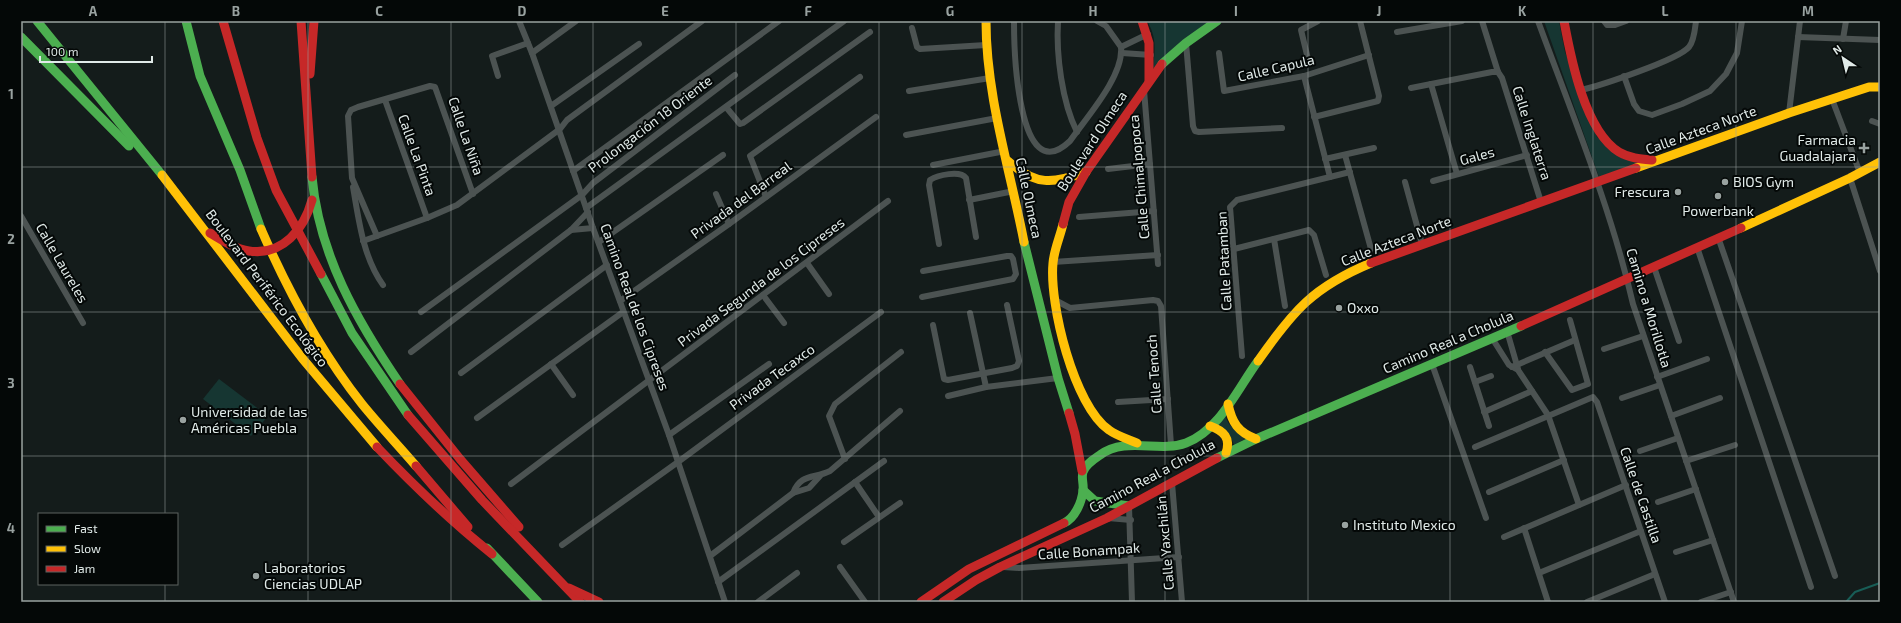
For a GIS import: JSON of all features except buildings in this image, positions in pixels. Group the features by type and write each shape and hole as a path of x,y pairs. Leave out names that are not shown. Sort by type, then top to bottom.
{"main road":[{"name":"Boulevard Periférico Ecológico","path":"37,21 203,227 306,365 369,438 440,512 492,554"},
{"name":"Boulevard Periférico Ecológico","path":"186,21 200,76 240,170 253,209 275,261 315,337 358,398 428,482 492,554 538,602"},
{"path":"223,21 257,138 276,190 352,333 395,398 444,458 532,553 580,602"},
{"path":"301,21 313,188 319,223 331,264 351,307 375,348 428,419 530,541 559,580"},
{"path":"306,91 311,67 314,21"},
{"name":"Calle Olmeca","path":"986,21 986,45 997,118 1008,161 1028,263 1058,378 1075,434 1082,471"},
{"path":"1142,21 1148,34 1151,55 1146,84"},
{"name":"Boulevard Olmeca","path":"1139,444 1109,430 1097,418 1083,396 1066,356 1055,300 1053,262 1069,202 1086,172 1146,84 1161,65 1186,43 1217,21"},
{"path":"1564,21 1581,90 1595,126 1609,144 1640,160 1663,160"},
{"path":"21,36 174,190"},
{"name":"Calle Azteca Norte","path":"1082,471 1087,465 1110,448 1139,444 1170,445 1191,441 1210,426 1228,404 1287,321 1324,287 1346,275 1377,261 1422,244 1663,160 1790,113 1869,87 1880,87"},
{"path":"1008,161 1028,177 1045,182 1056,182 1086,172"},
{"name":"Camino Real a Cholula","path":"943,602 976,580 1000,567 1107,518 1226,453 1628,279 1850,178 1880,162"},
{"path":"203,227 219,238 242,249 257,252 273,249 286,243 302,228 310,209 313,188"},
{"path":"1228,404 1232,422 1236,429 1243,434 1256,439"},
{"path":"1210,426 1220,429 1226,436 1229,444 1226,453"},
{"path":"922,602 931,599 970,568 1068,521 1074,514 1083,490 1082,471"},
{"path":"1083,490 1095,500 1129,506"},
{"path":"566,588 599,602"}],"street":[{"name":"Camino Real de los Cipreses","path":"520,21 560,129 573,171 623,312 669,435 725,602"},
{"path":"532,53 576,21"},
{"path":"363,241 427,218 457,205 560,129 567,120 702,21"},
{"path":"573,171 779,21"},
{"path":"411,352 571,230 587,210 844,21"},
{"path":"1014,21 1015,56 1020,95 1031,137 1043,150 1051,152 1064,148 1107,88 1116,71 1122,50 1148,34"},
{"path":"1058,21 1061,70 1070,118 1076,132"},
{"path":"1097,21 1106,26 1122,50 1151,55"},
{"path":"1308,60 1301,30 1315,21"},
{"path":"1314,117 1378,101 1379,96 1360,21"},
{"path":"1397,32 1462,21"},
{"name":"Calle Inglaterra","path":"1482,21 1498,72 1502,78 1541,202"},
{"name":"Camino a Morillotla","path":"1538,21 1597,183 1628,279 1633,304 1643,336 1734,602"},
{"path":"1604,21 1607,25 1614,25 1626,21"},
{"path":"1581,90 1624,76 1679,55 1689,47 1694,35 1696,21"},
{"path":"1624,76 1634,104 1639,110 1652,115 1682,104 1710,91 1726,74 1737,53 1742,21"},
{"path":"1790,113 1800,21"},
{"path":"1843,39 1846,21"},
{"path":"912,28 917,47 920,49 986,45"},
{"path":"726,107 740,124 743,123 870,32"},
{"path":"1798,37 1880,40"},
{"path":"498,76 492,56 528,43"},
{"path":"1186,43 1195,131 1282,128"},
{"path":"551,106 639,44"},
{"name":"Calle Capula","path":"1219,53 1224,91 1304,76 1369,55"},
{"path":"1411,88 1498,72"},
{"name":"Prolongación 18 Oriente","path":"421,312 582,194 593,183 735,75"},
{"path":"1304,76 1330,177 1350,172"},
{"path":"766,197 750,156 860,77"},
{"path":"909,91 990,78"},
{"name":"Calle Chimalpopoca","path":"1146,84 1150,164 1158,264"},
{"path":"1431,84 1457,174"},
{"name":"Calle La Niña","path":"385,100 430,86 435,86 473,194"},
{"path":"1832,99 1860,173"},
{"path":"384,285 376,274 363,241 352,178 348,116 351,110 385,100"},
{"name":"Calle La Pinta","path":"385,100 427,218"},
{"name":"Privada del Barreal","path":"620,301 876,117"},
{"path":"906,134 997,118"},
{"path":"1872,121 1880,124"},
{"path":"1325,159 1374,148"},
{"path":"933,165 1005,151"},
{"path":"598,242 723,155"},
{"path":"1345,155 1371,249"},
{"name":"Gales","path":"1433,181 1527,155"},
{"path":"1108,169 1150,164"},
{"path":"939,244 929,185 930,180 934,177 959,174 966,178 976,237"},
{"name":"Calle Patamban","path":"1242,356 1230,207 1237,200 1330,177"},
{"path":"352,178 378,236"},
{"path":"1850,178 1880,271"},
{"path":"1405,182 1422,244"},
{"path":"969,200 1014,191"},
{"path":"716,194 729,224"},
{"name":"Privada Segunda de los Cipreses","path":"511,484 888,201"},
{"path":"1079,217 1154,211"},
{"name":"Calle Laureles","path":"21,216 83,323"},
{"path":"571,230 593,228"},
{"path":"1234,249 1309,230 1312,232 1326,275"},
{"path":"1718,237 1835,576"},
{"path":"1274,239 1285,306"},
{"path":"1697,247 1811,587"},
{"path":"1053,262 1158,255"},
{"path":"922,297 1013,279 1016,274 1011,256 923,271"},
{"path":"807,263 829,294"},
{"path":"1014,266 1028,263"},
{"path":"461,373 607,265"},
{"path":"1654,267 1679,341"},
{"path":"763,295 784,322"},
{"name":"Calle Tenoch","path":"1055,300 1070,308 1153,300 1158,301 1161,306 1170,445"},
{"path":"933,325 944,379 948,380 1012,368 1017,366 1019,361 1007,305"},
{"path":"477,418 623,312"},
{"name":"Privada Tecaxco","path":"562,545 678,462 881,312"},
{"path":"970,313 986,387"},
{"path":"1546,352 1572,390 1588,384 1570,320"},
{"path":"1507,331 1514,354 1516,367"},
{"path":"1604,349 1643,336"},
{"path":"1492,338 1505,359 1516,367 1548,415 1579,505"},
{"path":"1516,367 1575,340"},
{"path":"845,459 829,416 831,410 835,404 901,352"},
{"path":"1505,359 1514,354"},
{"path":"1657,377 1707,359"},
{"path":"551,364 573,395"},
{"path":"669,435 769,364"},
{"path":"1432,364 1486,518"},
{"path":"1470,367 1489,426"},
{"path":"1475,382 1491,376"},
{"path":"948,396 986,387 1058,378"},
{"path":"1622,398 1660,385"},
{"path":"1484,412 1532,391"},
{"name":"Calle de Castilla","path":"1548,415 1593,398 1597,402 1665,602"},
{"path":"1671,416 1720,398"},
{"path":"1118,402 1168,399"},
{"path":"710,556 793,493 809,488 820,476 830,471 845,459 900,411"},
{"path":"1475,447 1548,415"},
{"path":"1640,451 1678,438"},
{"path":"1686,461 1735,445"},
{"path":"1489,492 1564,460"},
{"path":"718,582 884,461"},
{"path":"793,493 796,485 802,480 808,477 820,476"},
{"path":"854,482 879,517"},
{"name":"Calle Yaxchilán","path":"1172,483 1182,602"},
{"path":"1504,537 1626,485"},
{"path":"1658,502 1696,489"},
{"path":"844,542 900,502"},
{"path":"1129,506 1131,520 1130,560 1132,602"},
{"path":"1107,518 1131,520"},
{"path":"1524,528 1548,602"},
{"path":"1539,573 1641,531"},
{"path":"1676,552 1713,540"},
{"name":"Calle Bonampak","path":"1000,567 1019,568 1179,557"},
{"path":"840,567 865,602"},
{"path":"758,602 797,573"},
{"path":"1587,602 1655,574"},
{"path":"1702,602 1731,592"}],"green space":[{"path":"1147,21 1209,21 1172,50 1153,69 1155,50 1154,38"},
{"path":"1544,21 1559,21 1565,52 1597,137 1639,163 1599,177"},
{"path":"219,379 268,416 251,436 203,399"},
{"path":"1224,414 1229,424 1245,439 1234,445 1232,440 1216,424"}],"waterway":[{"path":"1846,602 1855,592 1880,583"}],"traffic: fast":[{"path":"37,21 162,175"},
{"path":"186,21 200,76 240,170 261,229"},
{"path":"1162,64 1186,43 1217,21"},
{"path":"21,37 129,146"},
{"path":"312,177 316,206 323,233 342,286 369,336 400,384"},
{"path":"1024,242 1058,378 1069,413"},
{"path":"321,274 352,333 408,415"},
{"path":"1217,458 1256,439 1521,326"},
{"path":"1064,523 1075,514 1081,500 1083,490 1082,476 1090,462 1110,449 1132,445 1176,446 1198,437 1209,428 1227,407 1258,361"},
{"path":"1083,490 1095,501 1129,506"},
{"path":"487,548 538,602"}],"traffic: slow":[{"path":"986,21 987,49 994,105 1024,242"},
{"path":"1636,168 1789,113 1869,87 1880,87"},
{"path":"1008,161 1027,175 1036,179 1063,179 1086,172"},
{"path":"1741,228 1850,178 1880,162"},
{"path":"162,175 302,358 377,447"},
{"path":"1063,224 1053,263 1053,281 1055,303 1066,353 1085,400 1096,418 1112,432 1137,443"},
{"path":"261,229 294,298 332,363 375,420 416,466"},
{"path":"1258,361 1282,328 1306,302 1334,281 1371,263"},
{"path":"1228,404 1234,422 1240,430 1256,439"},
{"path":"1210,426 1223,433 1227,439 1228,443 1226,453"}],"traffic: jam":[{"path":"223,21 257,138 276,190 321,274"},
{"path":"301,21 312,177"},
{"path":"310,74 314,21"},
{"path":"1142,21 1149,43 1149,81"},
{"path":"1564,21 1581,93 1597,128 1607,142 1619,152 1639,159 1652,160"},
{"path":"1063,224 1069,202 1086,172 1162,64"},
{"path":"1371,263 1636,168"},
{"path":"210,233 229,244 244,250 261,251 272,249 282,245 298,230 304,221 312,200"},
{"path":"1521,326 1741,228"},
{"path":"400,384 460,459 519,527"},
{"path":"1069,413 1075,434 1082,471"},
{"path":"408,415 482,500 580,602"},
{"path":"377,447 433,503 492,554"},
{"path":"943,602 976,580 1000,567 1107,518 1217,458"},
{"path":"416,466 468,527"},
{"path":"921,602 969,569 1064,523"},
{"path":"569,588 599,602"}],"place":[{"name":"Farmacia Guadalajara","path":"1864,148"},
{"name":"BIOS Gym","path":"1725,182"},
{"name":"Frescura","path":"1678,192"},
{"name":"Powerbank","path":"1718,196"},
{"name":"Oxxo","path":"1339,308"},
{"name":"Universidad de las Américas Puebla","path":"183,420"},
{"name":"Instituto Mexico","path":"1345,525"},
{"name":"Laboratorios Ciencias UDLAP","path":"256,576"}]}
